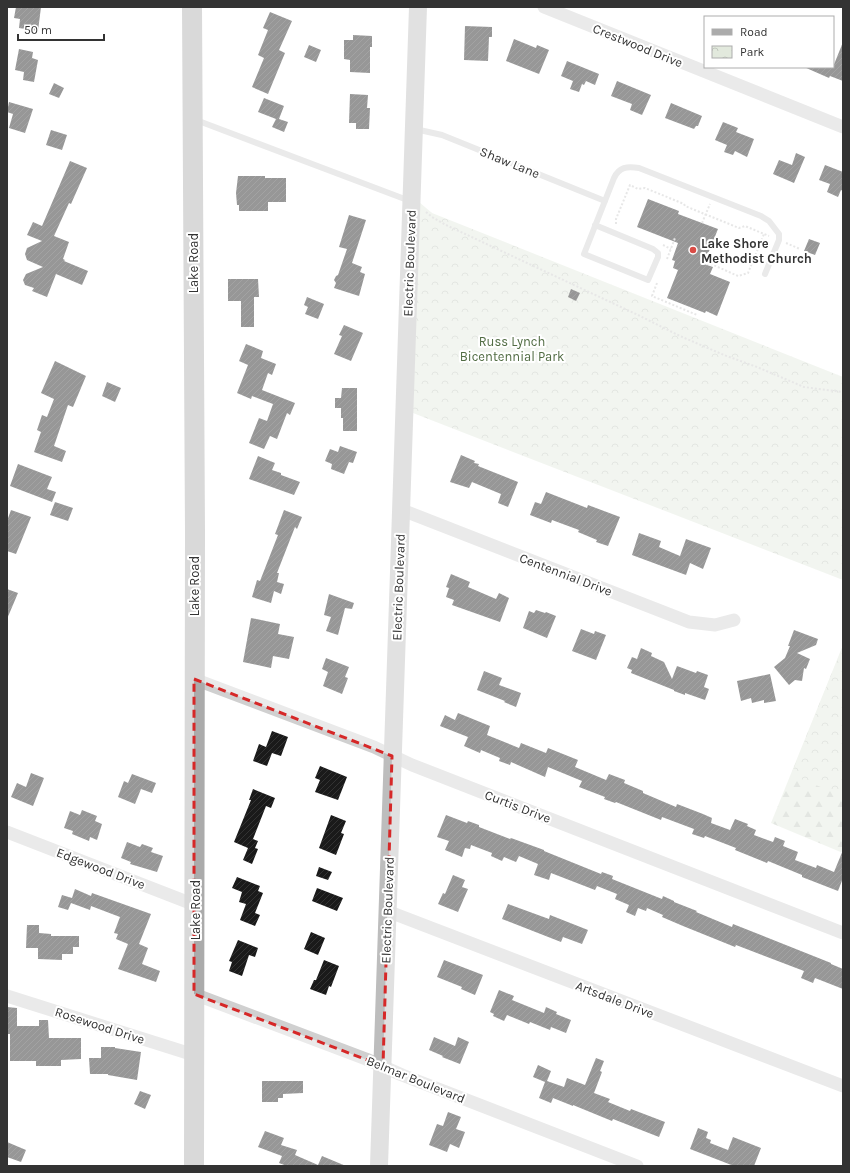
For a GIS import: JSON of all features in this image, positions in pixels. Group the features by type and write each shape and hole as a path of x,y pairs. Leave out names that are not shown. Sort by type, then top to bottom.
{"main road":[{"name":"Lake Road","path":"192,7 195,905 194,1166"}],"street":[{"name":"Electric Boulevard","path":"379,1166 418,7"},
{"name":"Crestwood Drive","path":"544,7 561,10 843,127"},
{"name":"Centennial Drive","path":"402,510 689,622 715,625 734,620"},
{"name":"Curtis Drive","path":"194,679 367,745 412,765 843,933"},
{"name":"Edgewood Drive","path":"7,832 195,905"},
{"name":"Artsdale Drive","path":"387,911 843,1086"},
{"name":"Belmar Boulevard","path":"194,994 383,1066 637,1166"},
{"name":"Rosewood Drive","path":"7,996 194,1055"}],"lane":[{"path":"193,118 411,202"},
{"name":"Shaw Lane","path":"413,129 442,135 605,201"},
{"path":"595,225 658,252 658,257 648,280 584,254 595,225 616,172 620,169 631,166 639,168 761,216 769,221 779,234 779,240 765,274"}],"path":[{"path":"618,227 616,224 616,219 630,186 638,189 645,188 739,228 745,226 800,249"},
{"path":"702,223 713,197"},
{"path":"411,202 419,205 432,217 446,225 695,343 804,387 843,392"},
{"path":"708,265 709,263 738,276 748,273 764,234"},
{"path":"666,262 675,238"},
{"path":"658,243 671,249"},
{"path":"657,283 652,296 697,315"},
{"path":"576,291 578,287"}],"highlighted area":[{"path":"194,679 392,756 383,1066 194,994"}],"green space":[{"name":"Russ Lynch Bicentennial Park","path":"419,202 432,213 843,377 843,580 413,413"},
{"path":"843,645 843,853 771,823"},
{"path":"843,646 843,796 791,775"}],"building":[{"path":"16,7 41,7 38,31 19,28 20,19 14,18"},
{"path":"270,12 292,21 279,50 285,53 268,94 252,87 264,58 258,55 268,30 263,28"},
{"path":"465,26 492,27 492,37 489,37 488,61 464,60"},
{"path":"353,35 372,36 372,47 370,47 370,73 350,72 350,60 344,59 344,40 353,40"},
{"path":"514,39 536,48 537,45 549,50 539,74 506,61"},
{"path":"843,42 843,81 830,76 829,78 806,68 834,68"},
{"path":"309,45 321,50 316,62 304,57"},
{"path":"19,49 33,52 32,58 38,60 34,82 23,80 24,72 15,70"},
{"path":"567,61 599,74 595,85 586,81 584,85 582,84 579,92 570,89 573,81 561,76"},
{"path":"617,81 651,95 642,115 630,110 632,104 611,96"},
{"path":"54,83 64,88 59,98 49,94"},
{"path":"350,94 368,95 367,108 370,108 369,129 356,129 356,123 349,123"},
{"path":"264,98 284,106 279,119 288,122 284,132 272,127 276,119 258,112"},
{"path":"9,102 33,109 25,133 9,128 13,114 7,112"},
{"path":"671,103 702,116 698,126 694,129 665,118"},
{"path":"723,122 738,128 736,132 754,139 747,157 735,151 733,155 724,152 727,145 715,140"},
{"path":"51,130 67,135 62,150 46,145"},
{"path":"796,153 805,157 794,183 773,174 779,160 792,165"},
{"path":"70,161 87,168 71,204 69,203 54,236 69,242 63,259 65,260 64,261 88,271 82,285 56,274 47,297 32,291 34,288 25,285 23,280 26,274 43,267 27,260 25,254 27,248 42,241 27,235 33,222 42,226"},
{"path":"825,165 843,172 843,191 841,190 838,197 827,192 830,184 819,180"},
{"path":"238,176 286,178 286,202 268,202 268,211 239,211 236,193"},
{"name":"Lake Shore Methodist Church","path":"648,199 679,211 678,214 718,229 704,264 713,267 710,274 730,282 717,316 706,311 705,313 667,298 678,270 673,268 675,261 672,260 678,243 637,227"},
{"path":"349,215 366,220 352,263 362,267 360,272 365,274 359,296 334,288 336,283 334,280 338,275 347,249 339,247"},
{"path":"809,239 820,243 815,255 804,251"},
{"path":"228,279 258,279 259,297 254,297 254,327 241,327 241,301 228,301"},
{"path":"571,289 580,293 576,301 568,297"},
{"path":"307,297 324,304 318,319 305,314 308,307 304,305"},
{"path":"344,325 363,333 351,361 334,354 342,336 339,335"},
{"path":"246,344 263,351 261,358 276,364 272,375 268,373 262,390 295,403 290,415 287,413 277,439 270,436 264,449 249,443 259,418 267,421 273,404 252,396 251,399 237,393 248,365 239,361"},
{"path":"55,361 86,376 73,407 68,405 54,446 66,451 62,462 34,452 41,432 37,430 42,415 47,417 54,399 41,393"},
{"path":"107,382 121,388 115,402 102,396"},
{"path":"342,388 357,388 357,431 343,431 341,408 335,408 335,398 341,398"},
{"path":"340,446 357,452 353,463 349,462 344,474 331,469 332,464 325,461 330,449 338,452"},
{"path":"461,455 475,461 474,463 479,464 478,466 518,482 508,507 498,503 501,494 472,482 469,488 450,482"},
{"path":"258,456 275,463 272,470 300,482 294,495 249,479"},
{"path":"18,464 52,477 47,489 56,492 52,502 10,486"},
{"path":"546,492 587,508 588,505 620,517 608,546 596,542 597,540 578,532 579,530 552,520 551,523 530,515 535,502 541,504"},
{"path":"55,502 73,508 68,521 50,515"},
{"path":"11,510 31,517 16,554 7,551 7,521"},
{"path":"284,510 302,517 297,529 295,527 277,573 279,573 277,582 284,584 281,594 274,591 271,603 252,597 257,580 260,581 278,535 275,534"},
{"path":"639,533 661,541 659,547 680,556 686,539 711,548 703,569 690,563 686,575 632,555"},
{"path":"451,574 470,582 468,587 496,599 499,593 509,598 500,622 452,605 454,600 446,597 449,588 446,587"},
{"path":"7,589 18,593 7,619"},
{"path":"329,594 354,603 352,609 345,608 338,635 326,631 331,617 324,615"},
{"path":"536,610 556,616 547,638 523,628 529,611 534,613"},
{"path":"251,618 280,624 278,634 294,637 289,659 273,656 271,668 243,662"},
{"path":"581,629 594,634 595,631 606,635 596,660 572,651"},
{"path":"794,630 818,639 816,645 797,653 810,659 806,669 804,668 802,681 795,680 789,685 774,667 785,658"},
{"path":"641,648 652,653 651,656 664,662 672,679 677,666 696,673 697,671 708,675 704,687 709,689 705,700 674,691 631,673 632,670 627,668 632,657 637,659"},
{"path":"326,658 349,667 345,677 348,678 342,694 323,686 328,672 322,669"},
{"path":"484,671 502,678 499,685 521,693 516,707 477,690"},
{"path":"770,674 776,701 764,703 764,700 752,703 751,698 741,701 737,681"},
{"path":"458,713 490,726 487,735 519,748 521,743 546,753 548,748 578,760 575,767 606,780 609,774 625,780 624,783 643,791 643,793 676,807 677,804 712,818 711,823 730,830 735,819 748,824 747,826 756,830 754,835 773,842 775,837 785,841 783,846 798,852 795,860 816,868 817,865 834,872 843,850 843,878 838,891 802,877 802,875 768,861 767,863 735,850 736,848 705,836 704,838 692,834 694,829 662,817 661,820 616,802 615,803 604,799 605,797 579,787 582,781 548,767 545,777 511,762 510,765 499,761 500,758 481,750 480,753 464,746 468,737 440,726 445,715 455,720"},
{"path":"272,731 288,737 281,756 272,753 267,766 253,761 259,744 266,747"},
{"path":"320,766 347,777 338,800 315,792 320,780 315,778"},
{"path":"31,773 44,778 33,806 11,797 17,783 26,787"},
{"path":"132,774 156,783 152,793 141,789 135,804 118,797 124,781 128,783"},
{"path":"253,789 275,798 271,808 266,806 253,839 258,841 255,848 258,849 252,864 243,860 248,848 234,842 251,800 249,800"},
{"path":"82,810 97,816 95,821 102,824 97,840 90,837 89,841 72,834 73,831 64,828 70,811 80,815"},
{"path":"331,815 346,821 341,833 344,834 336,855 319,848"},
{"path":"446,815 467,823 468,821 479,825 479,827 544,850 601,874 602,872 613,876 612,879 662,899 663,896 732,927 733,924 831,963 843,969 843,989 815,978 813,983 801,978 804,971 736,945 735,947 662,917 663,915 647,908 646,911 638,908 635,916 626,912 629,905 615,899 617,894 597,886 595,890 551,873 549,880 534,875 538,864 519,856 516,862 504,857 502,861 491,856 492,853 471,845 470,849 465,848 462,857 445,850 449,841 437,837"},
{"path":"127,842 140,847 142,844 153,848 151,852 163,856 157,872 130,864 131,862 121,858"},
{"path":"319,867 332,872 328,880 316,876"},
{"path":"453,875 465,880 462,887 468,889 458,912 438,904 443,893 445,894"},
{"path":"237,877 260,886 258,891 263,893 255,913 260,915 255,926 240,920 246,904 239,902 242,892 232,888"},
{"path":"317,888 343,898 337,911 312,901"},
{"path":"75,889 91,896 92,893 151,914 139,944 148,948 142,964 160,971 156,982 118,969 128,944 116,939 118,934 114,933 120,917 91,906 90,910 71,903 68,910 58,907 62,895 72,898"},
{"path":"508,904 549,919 550,915 588,930 582,944 563,937 561,942 502,919"},
{"path":"27,925 39,925 39,933 51,934 51,936 79,936 79,947 73,947 73,954 62,954 62,960 38,959 38,948 26,948"},
{"path":"311,932 325,938 318,955 304,949"},
{"path":"238,940 258,948 255,957 249,955 242,976 229,971 232,962 229,961"},
{"path":"324,960 339,966 331,987 329,986 326,995 310,989 314,980 316,980"},
{"path":"444,960 483,975 475,995 461,989 462,987 437,977"},
{"path":"499,990 514,996 512,1000 544,1013 546,1007 557,1012 556,1014 571,1020 566,1033 551,1027 550,1030 530,1022 529,1024 507,1015 504,1021 493,1016 494,1014 490,1012"},
{"path":"7,1007 17,1008 17,1026 39,1026 39,1020 48,1020 49,1038 81,1038 81,1059 61,1060 61,1066 36,1066 36,1061 10,1061 10,1034 7,1034"},
{"path":"434,1037 455,1046 458,1037 469,1042 460,1064 429,1050"},
{"path":"101,1047 115,1047 141,1052 137,1080 108,1074 90,1074 89,1058 101,1058"},
{"path":"596,1058 604,1061 600,1071 602,1072 594,1093 610,1099 608,1102 630,1111 631,1109 665,1122 659,1137 613,1119 612,1121 553,1098 551,1103 539,1098 545,1082 533,1077 538,1065 551,1071 547,1081 564,1087 567,1078 585,1085"},
{"path":"262,1081 303,1081 303,1093 283,1094 283,1098 278,1098 278,1102 262,1102"},
{"path":"140,1091 151,1095 145,1109 134,1104"},
{"path":"448,1112 461,1117 456,1129 465,1132 459,1148 450,1144 447,1152 429,1145 437,1124 443,1126"},
{"path":"698,1128 708,1132 706,1138 711,1140 710,1143 728,1150 733,1137 761,1148 754,1166 734,1166 690,1149"},
{"path":"265,1131 284,1138 281,1145 297,1150 295,1155 318,1165 322,1156 346,1166 287,1166 279,1163 282,1156 258,1147"},
{"path":"7,1142 26,1150 21,1162 7,1157"}],"place":[{"name":"Lake Shore Methodist Church","path":"693,250"}]}
